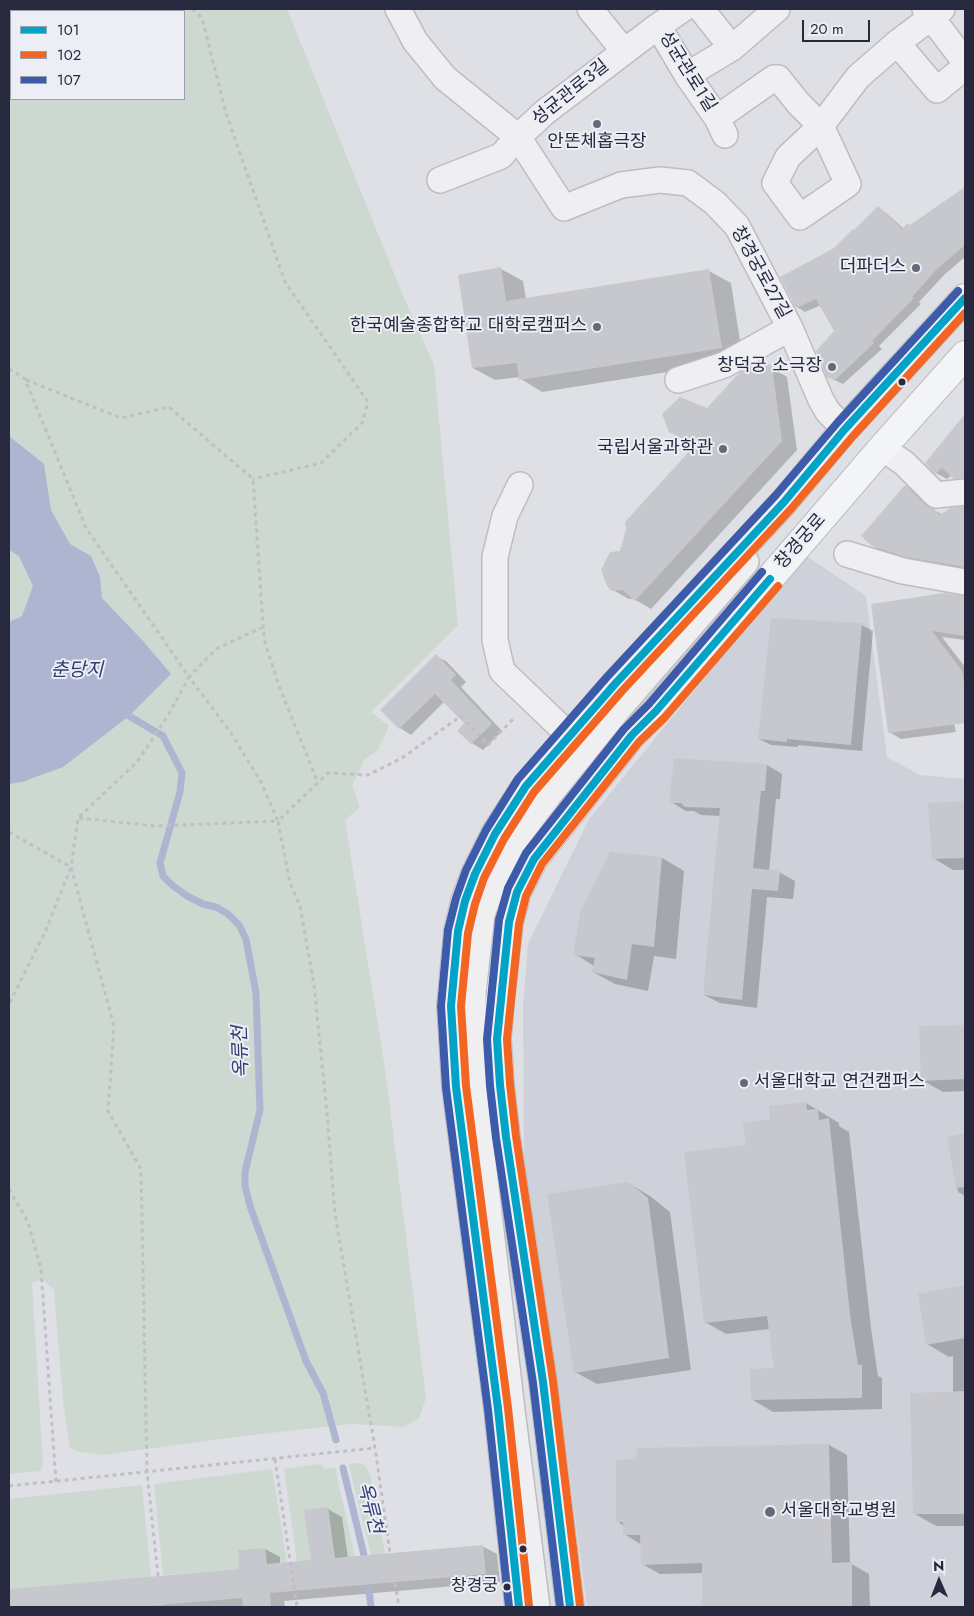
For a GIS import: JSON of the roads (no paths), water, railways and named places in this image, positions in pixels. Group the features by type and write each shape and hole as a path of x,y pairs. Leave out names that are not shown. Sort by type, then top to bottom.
{"main road":[{"path":"519,1607 498,1409 456,1086 451,1006 458,930 465,901 495,834 526,786 615,684 784,502 844,429 965,298"},
{"name":"창경궁로","path":"570,1607 543,1382 506,1137 500,1085 497,1039 511,915 517,892 534,859 632,735 656,711 882,448 965,355"}],"street":[{"name":"창경궁로27길","path":"398,9 415,41 445,78 518,136 564,208 621,185 660,180 688,183 715,203 737,226 790,328 821,400 828,412 844,429"},
{"name":"성균관로3길","path":"590,9 624,51"},
{"name":"성균관로3길","path":"440,180 501,156 518,136 574,89 682,9"},
{"path":"701,9 732,48"},
{"path":"687,75 732,48 776,10"},
{"path":"821,126 848,184 800,217 775,183 788,157 821,126 858,76 932,12 963,56 938,90 897,43"},
{"name":"성균관로1길","path":"658,26 687,75 721,126 774,78 778,78 799,104 821,126"},
{"path":"678,380 724,365 790,328"},
{"path":"537,1607 474,1086 473,992 482,914 498,872 513,843 549,795 620,707 935,343 936,330"},
{"path":"882,448 904,463 936,495 965,492"},
{"path":"520,485 505,516 495,558 494,640 502,671 570,736"},
{"path":"847,554 902,570 965,582"}],"water":[{"name":"춘당지","path":"9,436 44,464 51,510 70,544 91,556 100,577 102,598 171,674 129,716 63,767 22,782 9,784 9,622 22,616 33,586 19,556 9,550"}],"waterway":[{"name":"옥류천","path":"129,716 163,736 182,773 180,792 160,863 163,876 187,896 203,904 216,907 228,914 239,925 246,939 256,993 260,1110 245,1172 245,1186 250,1206 306,1361 323,1393 336,1440"},
{"name":"옥류천","path":"343,1468 364,1555"},
{"name":"옥류천","path":"369,1591 371,1607"}],"place":[{"name":"안똔체홉극장","path":"597,124"},
{"name":"더파더스","path":"916,268"},
{"name":"한국예술종합학교 대학로캠퍼스","path":"597,327"},
{"name":"창덕궁 소극장","path":"832,367"},
{"name":"국립서울과학관","path":"723,449"},
{"name":"서울대학교 연건캠퍼스","path":"744,1083"},
{"name":"서울대학교병원","path":"770,1512"},
{"name":"창경궁","path":"507,1587"}]}
